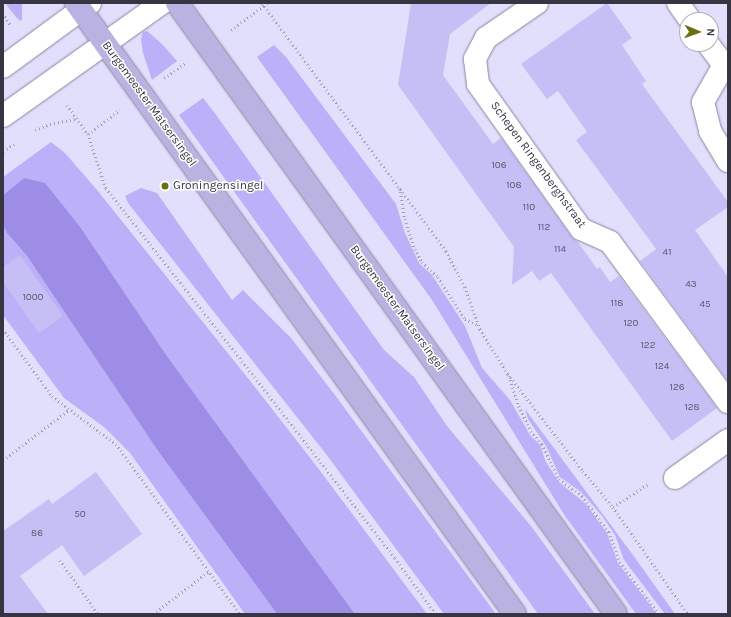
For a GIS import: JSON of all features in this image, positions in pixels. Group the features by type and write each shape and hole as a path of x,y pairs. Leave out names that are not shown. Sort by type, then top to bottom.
{"main road":[{"name":"Burgemeester Matsersingel","path":"177,3 616,614"},
{"name":"Burgemeester Matsersingel","path":"82,5 105,44 515,614"}],"street":[{"path":"3,116 162,3"},
{"name":"Schepen Ringenberghstraat","path":"537,3 486,38 475,59 478,84 581,229 610,242 728,402"},
{"path":"678,3 684,12"},
{"path":"3,67 82,5"},
{"path":"715,52 726,65 704,102 710,131 728,162"},
{"path":"675,478 728,440"}],"path":[{"path":"88,134 208,47 263,4 267,3"},
{"path":"263,4 446,252 465,287 478,325 508,374 583,471 613,507 688,614"},
{"path":"51,81 88,134 106,188 395,558 436,614"},
{"path":"29,134 50,124 77,119"},
{"path":"3,151 22,138"},
{"path":"400,188 405,219 414,249 422,262 438,277 465,319 478,325"},
{"path":"3,329 52,396 116,444 240,614"},
{"path":"508,374 519,406 531,431 542,444 559,479 582,496 609,532 620,562 659,614"},
{"path":"3,460 70,409"},
{"path":"613,507 651,482 675,478"},
{"path":"60,560 98,614"},
{"path":"153,614 209,571"}],"shaded area":[{"path":"5,3 22,3 22,20 20,21 16,17"},
{"path":"147,31 161,43 177,61 152,80 143,53 141,39 143,32"},
{"path":"274,45 286,57 396,204 405,233 419,263 432,275 465,326 482,368 510,400 530,435 540,445 546,462 559,482 586,504 607,533 618,563 657,614 636,614 565,516 432,300 257,57"},
{"path":"203,98 384,350 414,377 447,426 531,526 595,614 538,614 179,115"},
{"path":"51,142 65,153 97,190 251,382 318,468 427,614 355,614 167,356 81,228 68,213 24,178 3,195 3,177"},
{"path":"24,178 45,183 81,228 167,356 355,614 277,614 158,451 27,256 7,233 3,225 3,195"},
{"path":"141,188 157,193 232,300 243,290 291,338 335,395 496,614 444,614 326,454 128,203 125,196"},
{"path":"3,225 7,233 27,256 158,451 277,614 245,614 130,453 104,427 64,398 3,315"},
{"path":"525,409 675,614 665,614 624,560 615,535 602,516 581,492 560,477 546,446 528,419"}],"building":[{"path":"411,3 491,3 450,34 443,75 493,144 501,138 571,236 578,242 597,269 600,267 610,282 619,276 717,408 672,441 551,273 539,281 532,271 512,285 514,247 398,85"},
{"path":"607,3 632,38 622,45 646,81 642,84 728,202 728,207 695,230 728,277 728,381 640,261 656,249 576,140 587,132 558,91 547,99 521,64"},
{"path":"20,255 63,316 39,333 3,282 3,267"},
{"path":"96,472 142,534 84,576 62,545 20,576 48,614 3,614 3,531 49,499 52,504"}],"place":[{"name":"Groningensingel","path":"165,186"}]}
